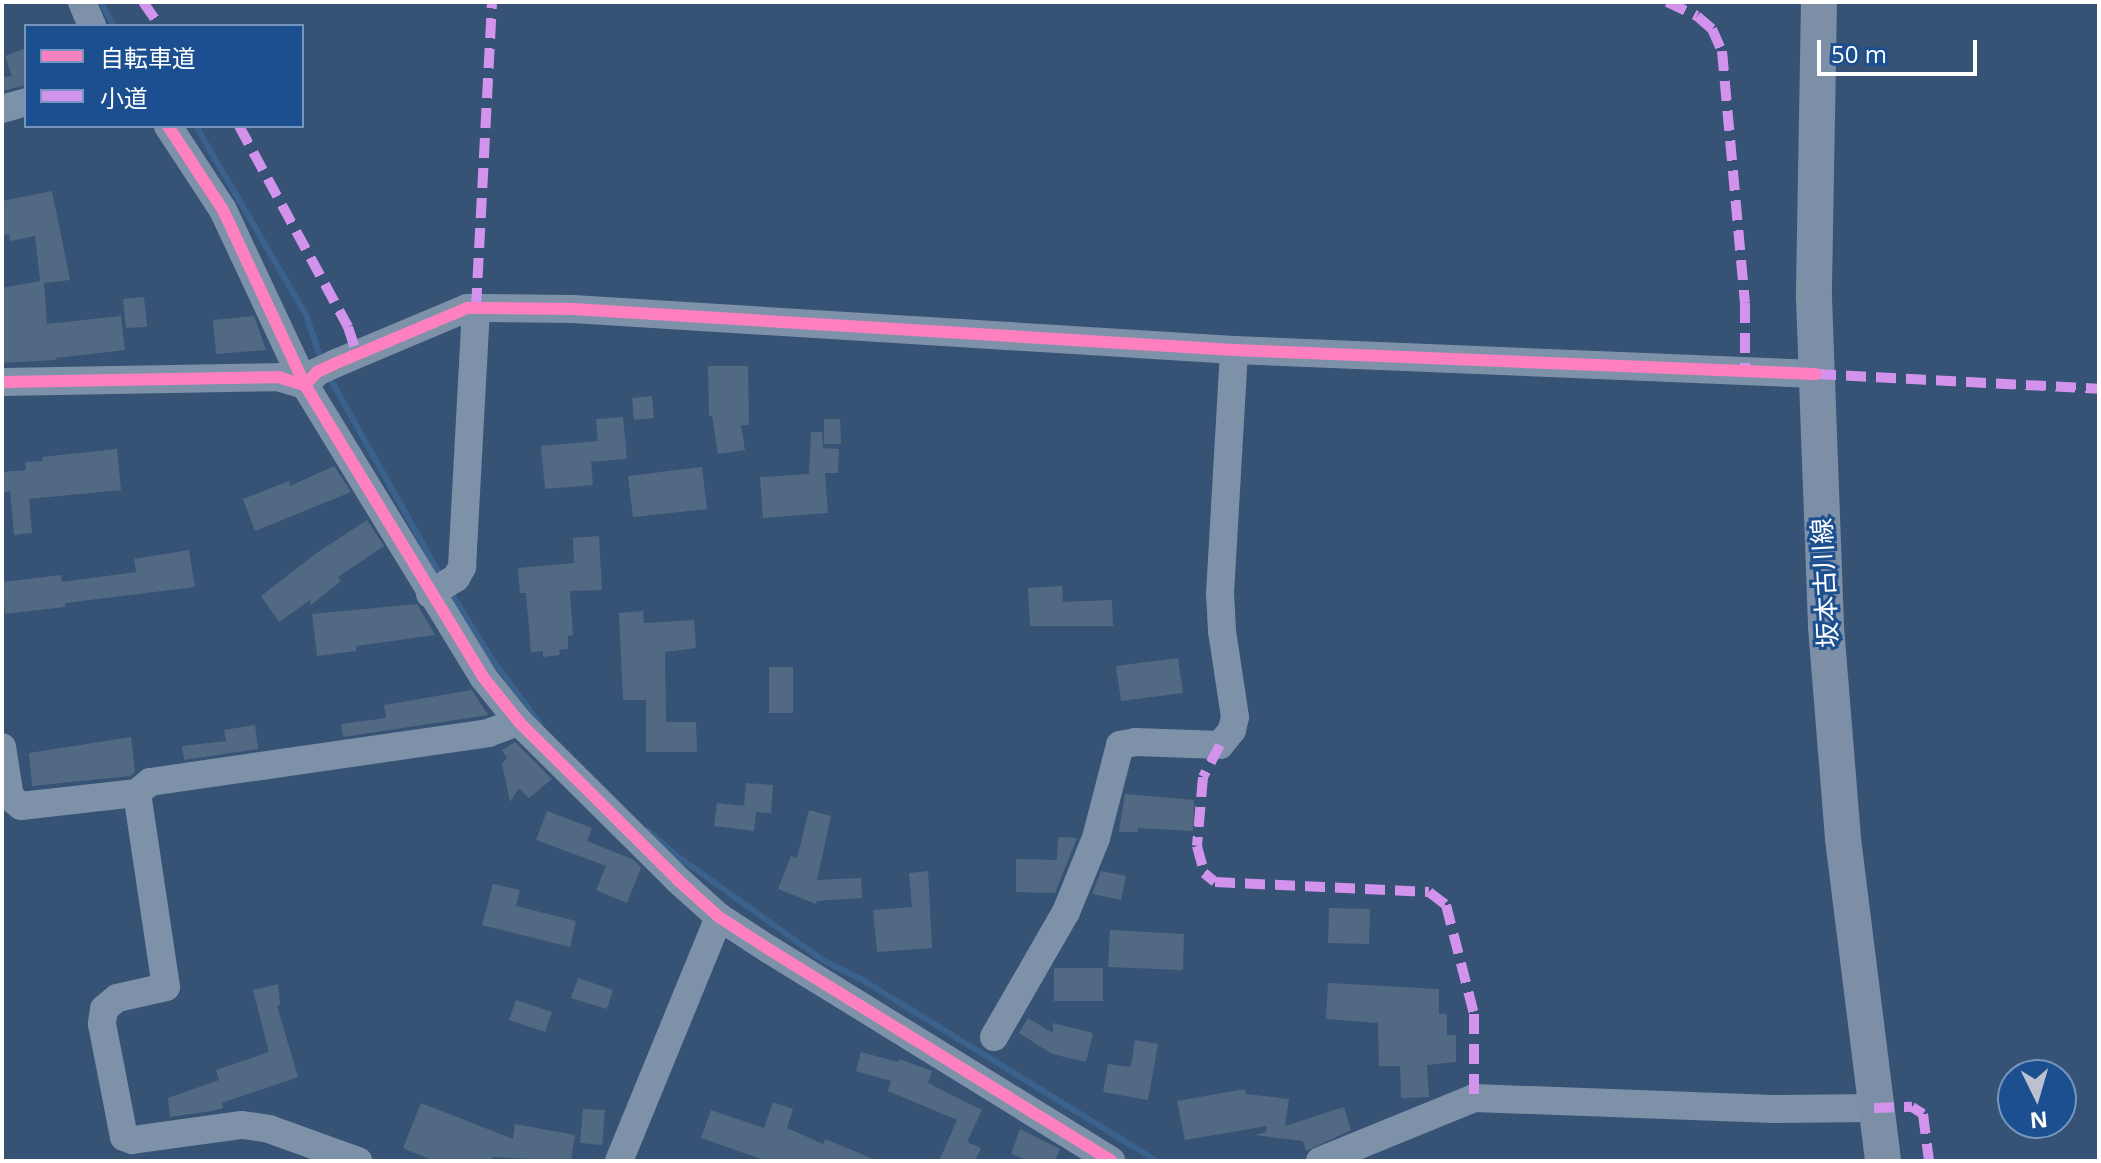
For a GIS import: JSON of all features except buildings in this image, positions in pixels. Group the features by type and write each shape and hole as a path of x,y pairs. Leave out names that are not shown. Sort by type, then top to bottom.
{"main road":[{"name":"坂本古川線","path":"1819,2 1816,374 1826,627 1843,839 1883,1161"}],"street":[{"path":"82,2 91,24"},
{"path":"2,109 24,103"},
{"path":"169,128 223,210 441,587 483,677 519,722 719,917 1111,1161"},
{"path":"2,382 319,374 467,308 573,309 1234,350 1816,374"},
{"path":"441,587 463,552 476,308"},
{"path":"994,1037 1066,912 1096,838 1120,745 1135,742 1220,745 1232,730 1235,717 1222,631 1220,594 1234,350"},
{"path":"2,747 10,797 21,806 137,793 150,782 488,733 519,722"},
{"path":"137,793 166,987 117,998 104,1009 102,1024 124,1137 132,1140 242,1125 269,1129 358,1161"},
{"path":"619,1161 719,917"},
{"path":"1320,1161 1474,1098 1773,1109 1874,1108"}],"waterway":[{"path":"101,2 113,24"},
{"path":"197,128 306,315 322,362"},
{"path":"328,375 442,578"},
{"path":"450,591 491,658 540,724"},
{"path":"647,830 677,856 824,961 861,979 1157,1161"}],"marked path":[{"path":"143,2 159,24"},
{"path":"476,308 492,2"},
{"path":"1667,2 1697,16 1712,29 1722,51 1745,303 1745,371"},
{"path":"240,128 348,327 357,355"},
{"path":"1816,374 2099,389"},
{"path":"1220,745 1203,777 1197,846 1204,873 1215,882 1429,892 1446,905 1474,1014 1474,1098"},
{"path":"1874,1108 1912,1107 1923,1114 1929,1161"}],"cycle path":[{"path":"169,128 223,210 305,385 317,372 467,308 573,309 1234,350 1816,374"},
{"path":"2,382 278,377 305,385 483,677 519,722 678,880 719,917 1111,1161"}]}
